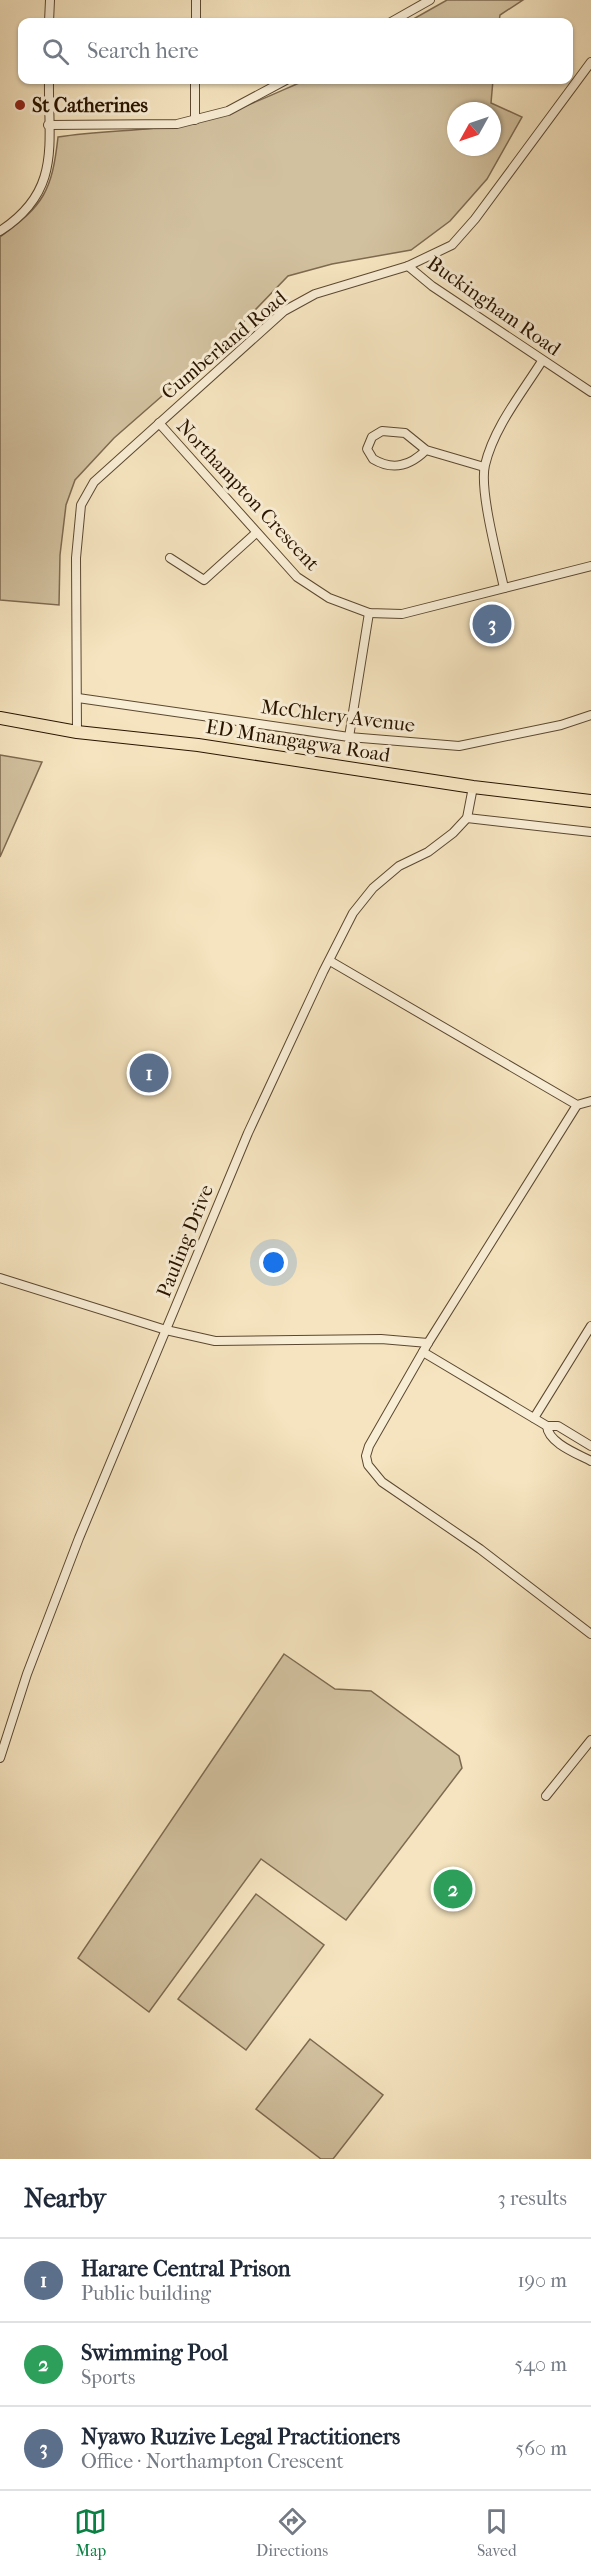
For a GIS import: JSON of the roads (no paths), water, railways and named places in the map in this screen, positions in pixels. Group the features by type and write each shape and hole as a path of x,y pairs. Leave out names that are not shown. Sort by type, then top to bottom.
{"highway":[{"name":"ED Mnangagwa Road","path":"0,718 77,732 198,745 473,787 591,801"}],"street":[{"path":"50,0 50,18"},
{"path":"196,0 196,18"},
{"path":"398,18 430,0"},
{"name":"Cumberland Road","path":"77,732 75,598 81,505 103,471 284,311 315,294 408,266 441,252 465,232 591,62"},
{"path":"0,231 41,191 48,167 49,84"},
{"path":"195,84 195,120"},
{"path":"48,125 177,124 228,111 279,84"},
{"name":"Buckingham Road","path":"408,266 432,286 591,392"},
{"path":"504,588 488,510 484,467 499,429 542,361"},
{"name":"Northampton Crescent","path":"159,423 297,577 329,598 369,614 402,614 591,566"},
{"path":"426,450 406,465 393,467 373,459 368,449 372,437 382,431 405,433 426,450 484,467"},
{"path":"170,558 204,580 256,533"},
{"path":"349,737 369,614"},
{"name":"McChlery Avenue","path":"78,698 349,737 459,746 561,725 591,715"},
{"path":"473,787 467,818 591,832"},
{"name":"Pauling Drive","path":"0,1758 27,1674 79,1538 248,1133 353,913 373,888 399,866 428,852 453,833 467,818"},
{"path":"330,961 577,1105"},
{"path":"591,1101 577,1105 428,1343 369,1446 366,1456 368,1465 382,1482 480,1549 591,1634"},
{"path":"0,1278 166,1330 215,1341 381,1339 428,1343"},
{"path":"534,1418 591,1326"},
{"path":"423,1352 547,1426 558,1426 591,1446"},
{"path":"547,1426 547,1431 554,1440 591,1461"},
{"path":"546,1796 591,1740"}],"place":[{"name":"St Catherines","path":"20,105"},
{"name":"Nyawo Ruzive Legal Practitioners","path":"492,624"},
{"name":"Harare Central Prison","path":"149,1073"},
{"name":"Swimming Pool","path":"453,1889"}]}
